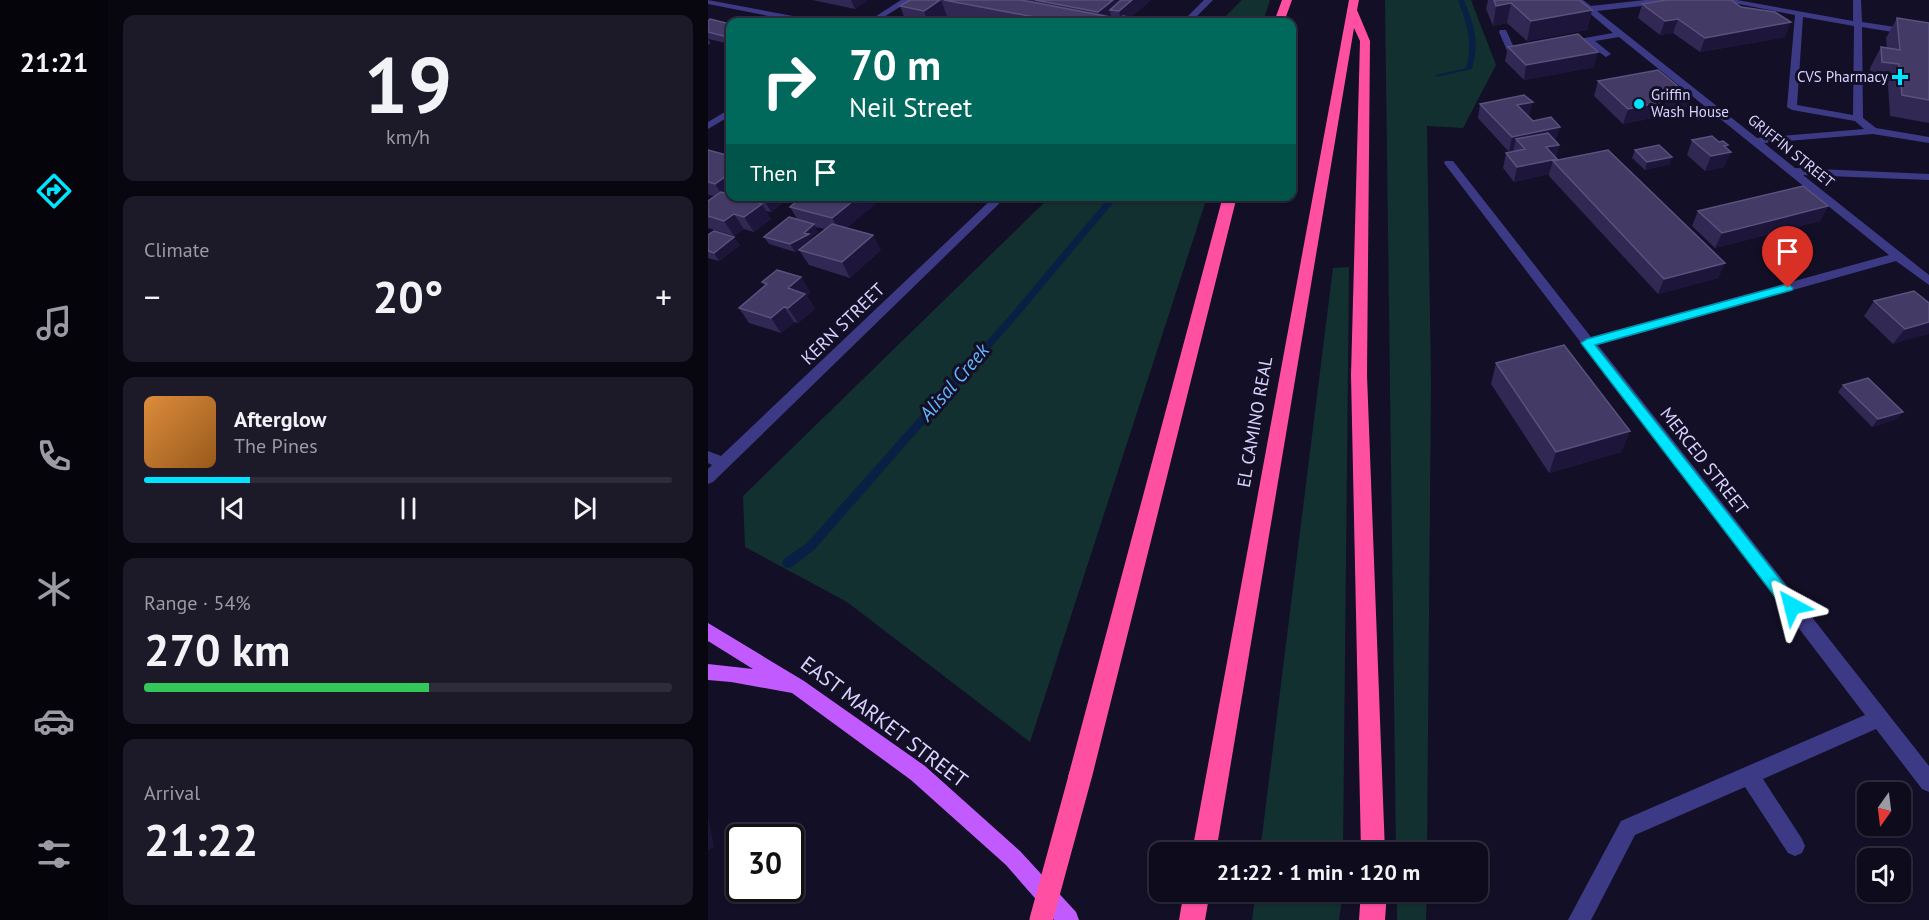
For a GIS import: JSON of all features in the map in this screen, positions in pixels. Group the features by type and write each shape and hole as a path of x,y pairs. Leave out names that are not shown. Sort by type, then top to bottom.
{"highway":[{"path":"1280,18 1287,0"},
{"path":"1353,5 1365,41 1359,375 1373,842"},
{"name":"EL CAMINO REAL","path":"1206,842 1353,5"},
{"path":"1041,920 1229,201"},
{"path":"1192,920 1195,902"},
{"path":"1372,920 1373,902"}],"main road":[{"name":"EAST MARKET STREET","path":"708,631 798,687 918,773 1013,858 1068,920"},
{"path":"708,672 764,678 798,687"}],"street":[{"path":"878,18 907,0"},
{"path":"1190,18 1209,0"},
{"name":"GRIFFIN STREET","path":"1578,0 1929,280"},
{"path":"1589,9 1668,0"},
{"path":"1722,0 1929,35"},
{"path":"1857,0 1858,119"},
{"path":"708,1 790,18"},
{"path":"1799,14 1792,107 1858,119 1873,131"},
{"path":"1503,32 1512,53 1533,49"},
{"path":"1554,45 1621,34"},
{"path":"1588,40 1606,54"},
{"path":"708,126 726,115"},
{"path":"1754,141 1873,131 1929,140"},
{"name":"MERCED STREET","path":"1449,163 1929,782"},
{"path":"1792,171 1929,177"},
{"name":"KERN STREET","path":"708,478 997,201"},
{"path":"1587,343 1899,256"},
{"path":"708,457 723,463"},
{"path":"1579,920 1628,828 1879,718"},
{"path":"1749,776 1795,846"}],"green space":[{"path":"1242,0 1270,0 1264,18 1224,18"},
{"path":"1385,0 1471,0 1496,65 1463,128 1427,126 1431,381 1427,842 1396,842"},
{"path":"1046,201 1206,201 1030,742 847,602 745,547 743,496"},
{"path":"1349,267 1343,842 1261,842 1333,268"},
{"path":"1254,902 1341,902 1339,920 1252,920"},
{"path":"1397,902 1427,902 1426,920 1397,920"}],"building":[{"path":"910,0 940,0 924,11 900,6"},
{"path":"944,0 1021,0 1116,18 1040,18"},
{"path":"1035,0 1113,0 1098,12"},
{"path":"1121,0 1132,0 1119,11 1110,10"},
{"path":"1494,0 1579,0 1592,10 1531,21 1511,3 1496,6"},
{"path":"1666,0 1731,0 1741,7 1775,12 1791,22 1705,38 1678,19 1665,21 1642,4"},
{"path":"1897,18 1929,23 1929,100 1902,95 1899,64 1882,62 1881,47 1900,50"},
{"path":"710,19 726,23 726,37 708,32"},
{"path":"1578,34 1598,52 1526,65 1508,47"},
{"path":"1658,70 1690,96 1628,109 1598,81"},
{"path":"1524,95 1533,102 1517,105 1533,121 1551,117 1560,127 1512,137 1480,104"},
{"path":"1548,133 1559,145 1546,147 1557,159 1517,167 1506,153 1525,149 1516,139"},
{"path":"1712,136 1728,145 1724,146 1731,152 1711,156 1692,140"},
{"path":"1659,145 1672,157 1647,162 1635,150"},
{"path":"708,150 726,155 726,176 715,184 708,182"},
{"path":"1608,150 1725,263 1664,279 1553,161"},
{"path":"1803,186 1828,206 1722,233 1698,211"},
{"path":"721,192 726,194 726,201 753,201 762,204 744,217 734,214 724,221 708,216 708,201"},
{"path":"797,201 853,201 832,218 790,207"},
{"path":"789,217 814,224 804,233 809,234 790,244 764,237"},
{"path":"832,224 873,235 842,262 799,250"},
{"path":"714,231 734,237 714,253 708,251 708,235"},
{"path":"777,270 801,277 788,288 805,294 771,318 739,308 767,284 762,282"},
{"path":"1914,291 1929,303 1929,322 1905,329 1874,301"},
{"path":"1564,345 1630,431 1556,452 1496,363"},
{"path":"1868,378 1903,412 1878,419 1843,385"}],"waterway":[{"name":"Alisal Creek","path":"1438,76 1469,69 1474,41 1461,0"},
{"name":"Alisal Creek","path":"788,563 811,546 1013,317 1111,201"}],"place":[{"name":"CVS Pharmacy","path":"1900,77"},
{"name":"Griffin Wash House","path":"1639,104"}],"route":[{"path":"1788,288 1587,343 1792,606"}]}
